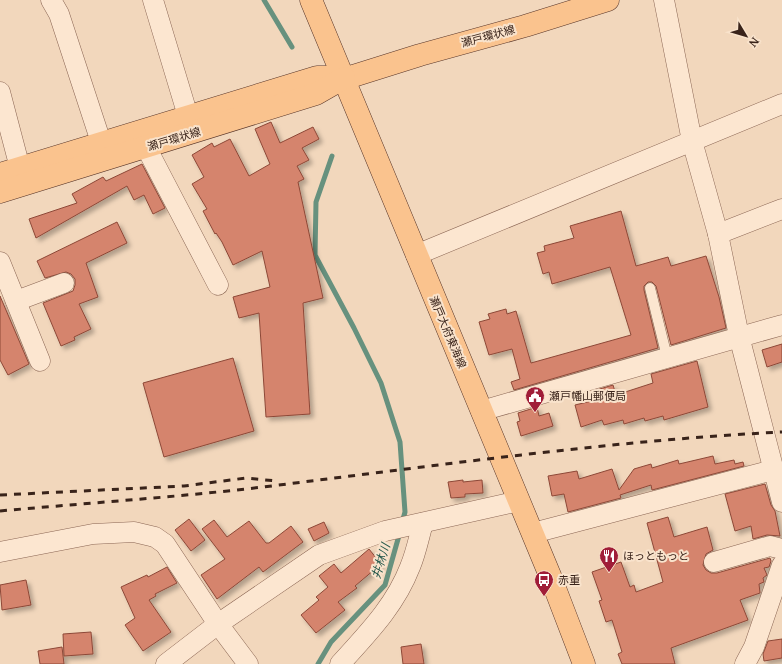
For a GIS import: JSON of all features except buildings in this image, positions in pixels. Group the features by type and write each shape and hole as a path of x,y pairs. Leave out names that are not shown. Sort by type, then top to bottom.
{"main road":[{"name":"瀬戸大府東海線","path":"311,0 570,625 584,664"},
{"name":"瀬戸環状線","path":"0,192 316,94 344,78 420,54 525,26 608,0"},
{"name":"瀬戸環状線","path":"10,171 317,77 344,78"}],"street":[{"path":"51,0 59,14 101,142"},
{"path":"153,0 188,116"},
{"path":"664,0 692,141 718,234 739,336 782,502"},
{"path":"0,92 10,171"},
{"path":"416,256 782,104"},
{"path":"146,147 218,285"},
{"path":"718,234 782,209"},
{"path":"0,262 40,361"},
{"path":"16,301 64,283"},
{"path":"482,411 739,336 782,325"},
{"path":"532,533 773,470"},
{"path":"166,664 218,624 319,555 385,531 519,501"},
{"path":"340,664 383,617 394,599 410,567 423,523"},
{"path":"0,552 93,534 134,532 155,537 165,544 218,624 248,664"},
{"path":"714,562 770,546 782,549"},
{"path":"745,664 754,647 782,564"}],"lane":[{"path":"650,288 667,357"}],"waterway":[{"path":"264,0 292,47"},
{"path":"332,156 316,202 315,255 354,328 381,383 400,442 405,512 402,523"},
{"name":"井林川","path":"318,664 331,642 385,585 400,532"}],"railway":[{"path":"0,511 258,488 599,446 782,432"},
{"path":"0,495 184,486 246,478 276,481"}],"place":[{"name":"瀬戸幡山郵便局","path":"535,413"},
{"name":"ほっともっと","path":"609,573"},
{"name":"赤重","path":"544,597"}]}
